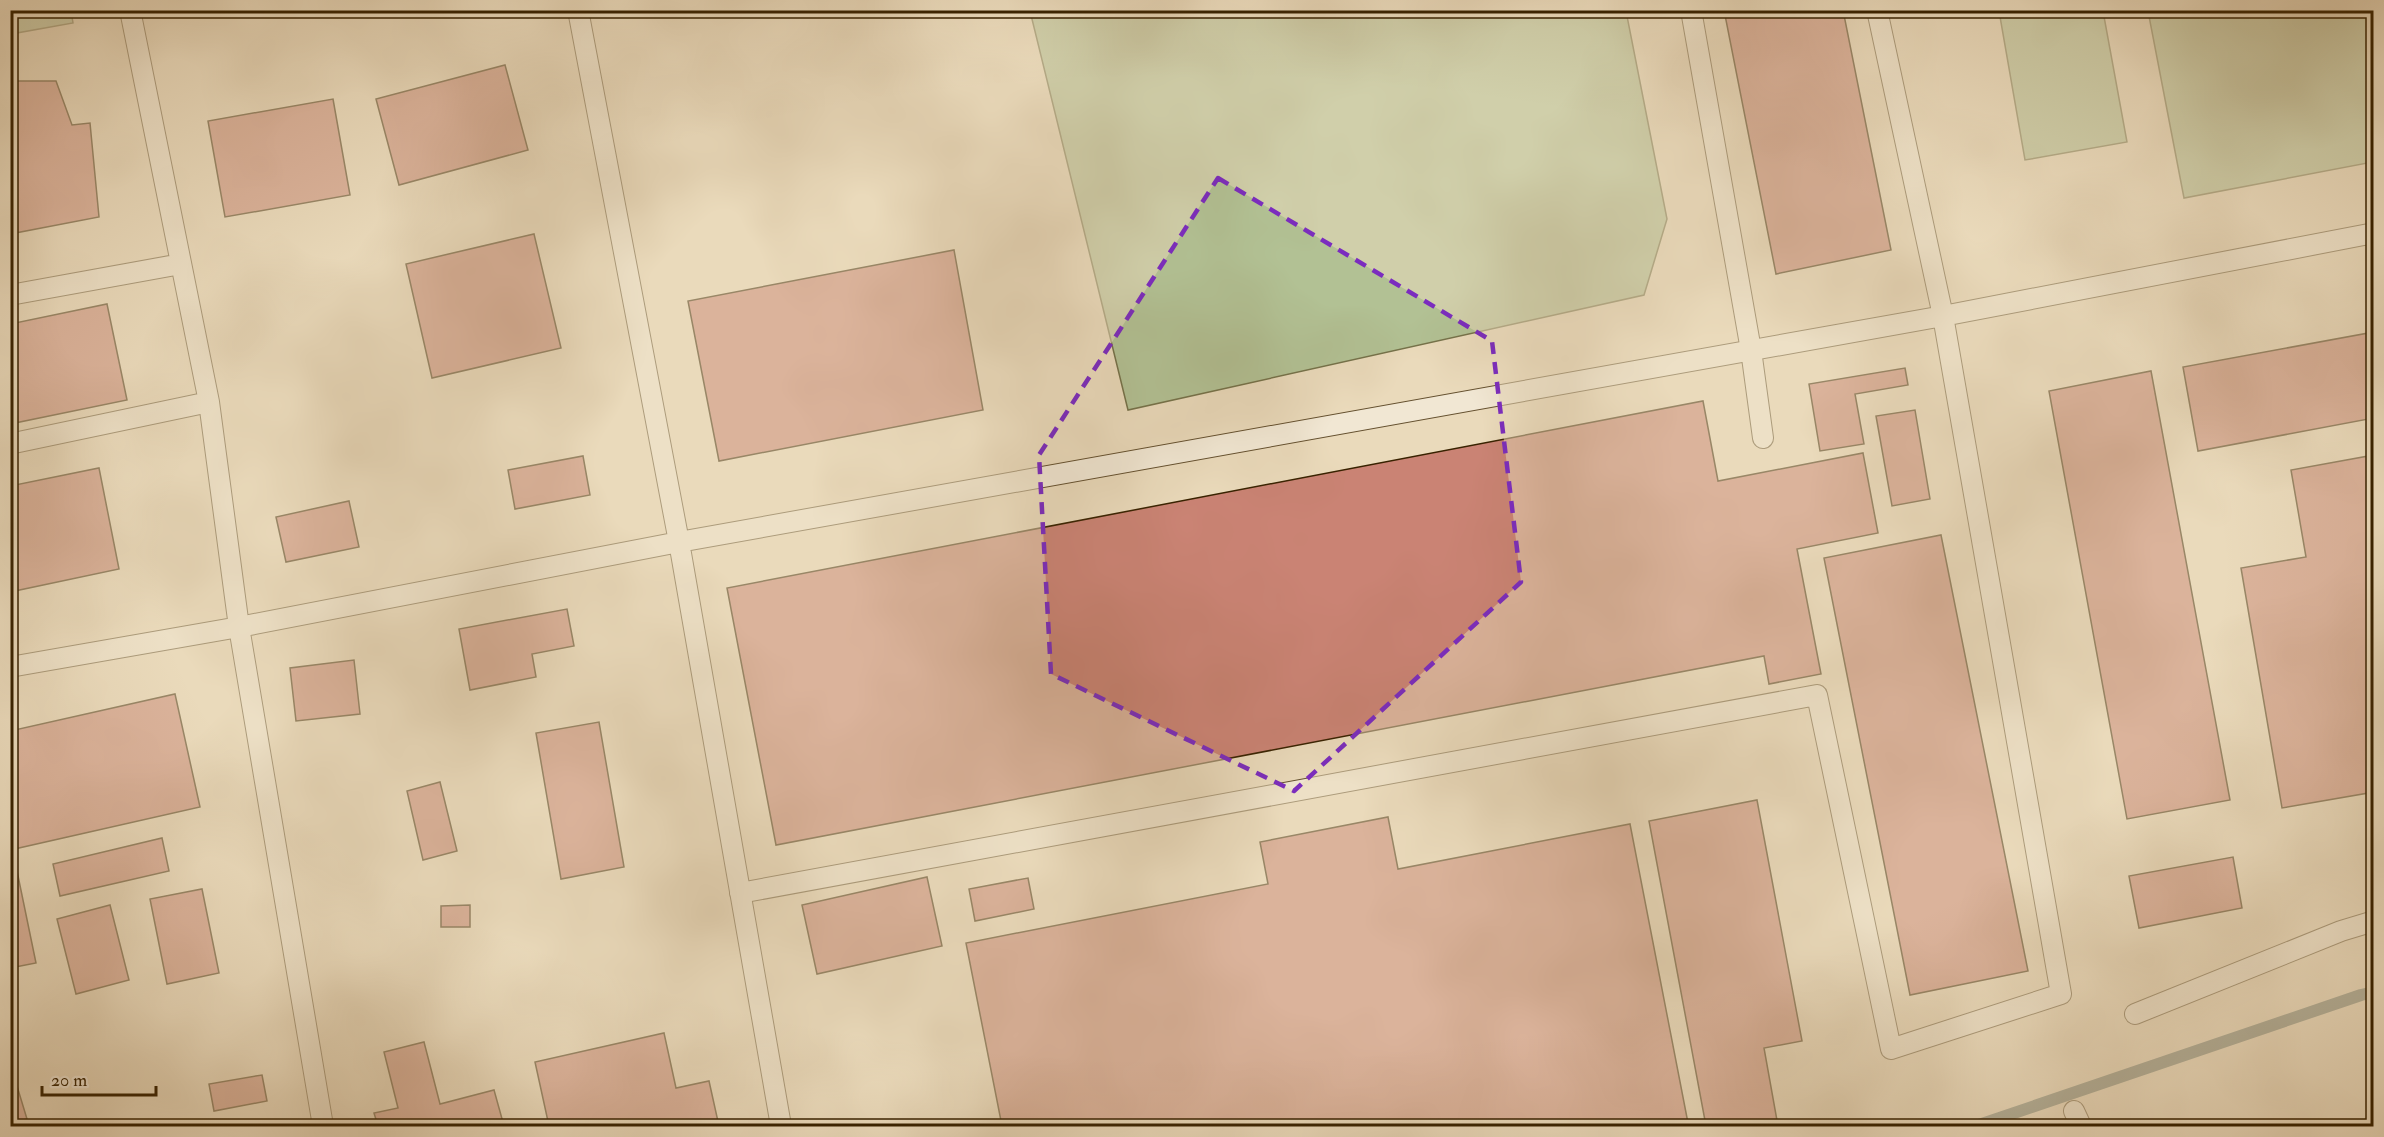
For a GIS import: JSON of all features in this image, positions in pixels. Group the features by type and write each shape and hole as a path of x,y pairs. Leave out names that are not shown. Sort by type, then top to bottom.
{"lane":[{"path":"130,10 209,402 238,627 323,1126"},
{"path":"578,10 679,542 781,1126"},
{"path":"1691,10 1751,350 1763,438"},
{"path":"740,893 1817,695 1892,1049 2061,994 1943,316 1877,10"},
{"path":"10,667 238,627 679,542 1943,316 2373,233"},
{"path":"10,295 181,264"},
{"path":"14,443 209,402"},
{"path":"2135,1014 2341,931 2373,921"}],"highlighted area":[{"path":"1218,178 1492,341 1521,582 1294,791 1051,674 1039,455"}],"green space":[{"path":"11,10 71,11 73,23 11,34"},
{"path":"1030,11 1626,11 1667,219 1644,295 1128,410"},
{"path":"1999,11 2103,11 2127,142 2025,160"},
{"path":"2148,11 2373,11 2373,162 2184,198"}],"building":[{"path":"1724,10 1843,10 1891,250 1776,274"},
{"path":"505,65 528,150 399,185 376,99"},
{"path":"10,81 56,81 72,125 90,123 99,217 10,234"},
{"path":"333,99 350,195 225,217 208,121"},
{"path":"534,234 561,348 432,378 406,264"},
{"path":"954,250 983,410 719,461 688,301"},
{"path":"107,304 127,400 10,424 10,324"},
{"path":"2374,332 2374,418 2198,451 2183,367"},
{"path":"1905,368 1908,385 1855,394 1864,444 1820,451 1809,384"},
{"path":"2151,371 2230,800 2127,819 2049,391"},
{"path":"1703,401 1718,481 1863,453 1878,533 1797,549 1821,674 1769,684 1764,656 776,845 727,588"},
{"path":"1915,410 1930,499 1892,506 1876,416"},
{"path":"2374,455 2374,792 2282,808 2241,568 2306,557 2291,470"},
{"path":"583,456 590,495 515,509 508,470"},
{"path":"99,468 119,569 10,592 10,486"},
{"path":"349,501 359,547 286,562 276,517"},
{"path":"1941,535 2028,971 1910,995 1824,558"},
{"path":"567,609 574,646 532,654 536,677 470,690 459,629"},
{"path":"354,660 360,714 296,721 290,668"},
{"path":"175,694 200,807 10,850 10,731"},
{"path":"599,722 624,867 561,879 536,733"},
{"path":"440,782 457,851 423,860 407,791"},
{"path":"1757,800 1802,1041 1764,1048 1778,1126 1706,1126 1649,821"},
{"path":"1388,817 1398,869 1630,824 1688,1123 1669,1126 1002,1126 966,943 1268,884 1260,842"},
{"path":"162,838 169,871 60,896 53,864"},
{"path":"2233,857 2242,908 2139,928 2129,876"},
{"path":"17,871 36,963 10,968 10,872"},
{"path":"927,877 942,946 817,974 802,905"},
{"path":"1028,878 1034,909 975,921 969,889"},
{"path":"202,889 219,973 167,984 150,899"},
{"path":"110,905 129,980 76,994 57,919"},
{"path":"470,905 470,927 441,927 441,906"},
{"path":"664,1033 676,1088 709,1081 719,1126 549,1126 535,1062"},
{"path":"424,1042 440,1104 494,1090 504,1126 378,1126 374,1113 398,1108 384,1052"},
{"path":"10,1063 27,1119 10,1124"},
{"path":"262,1075 267,1101 214,1111 209,1084"}],"waterway":[{"path":"1976,1126 2374,992"}]}
